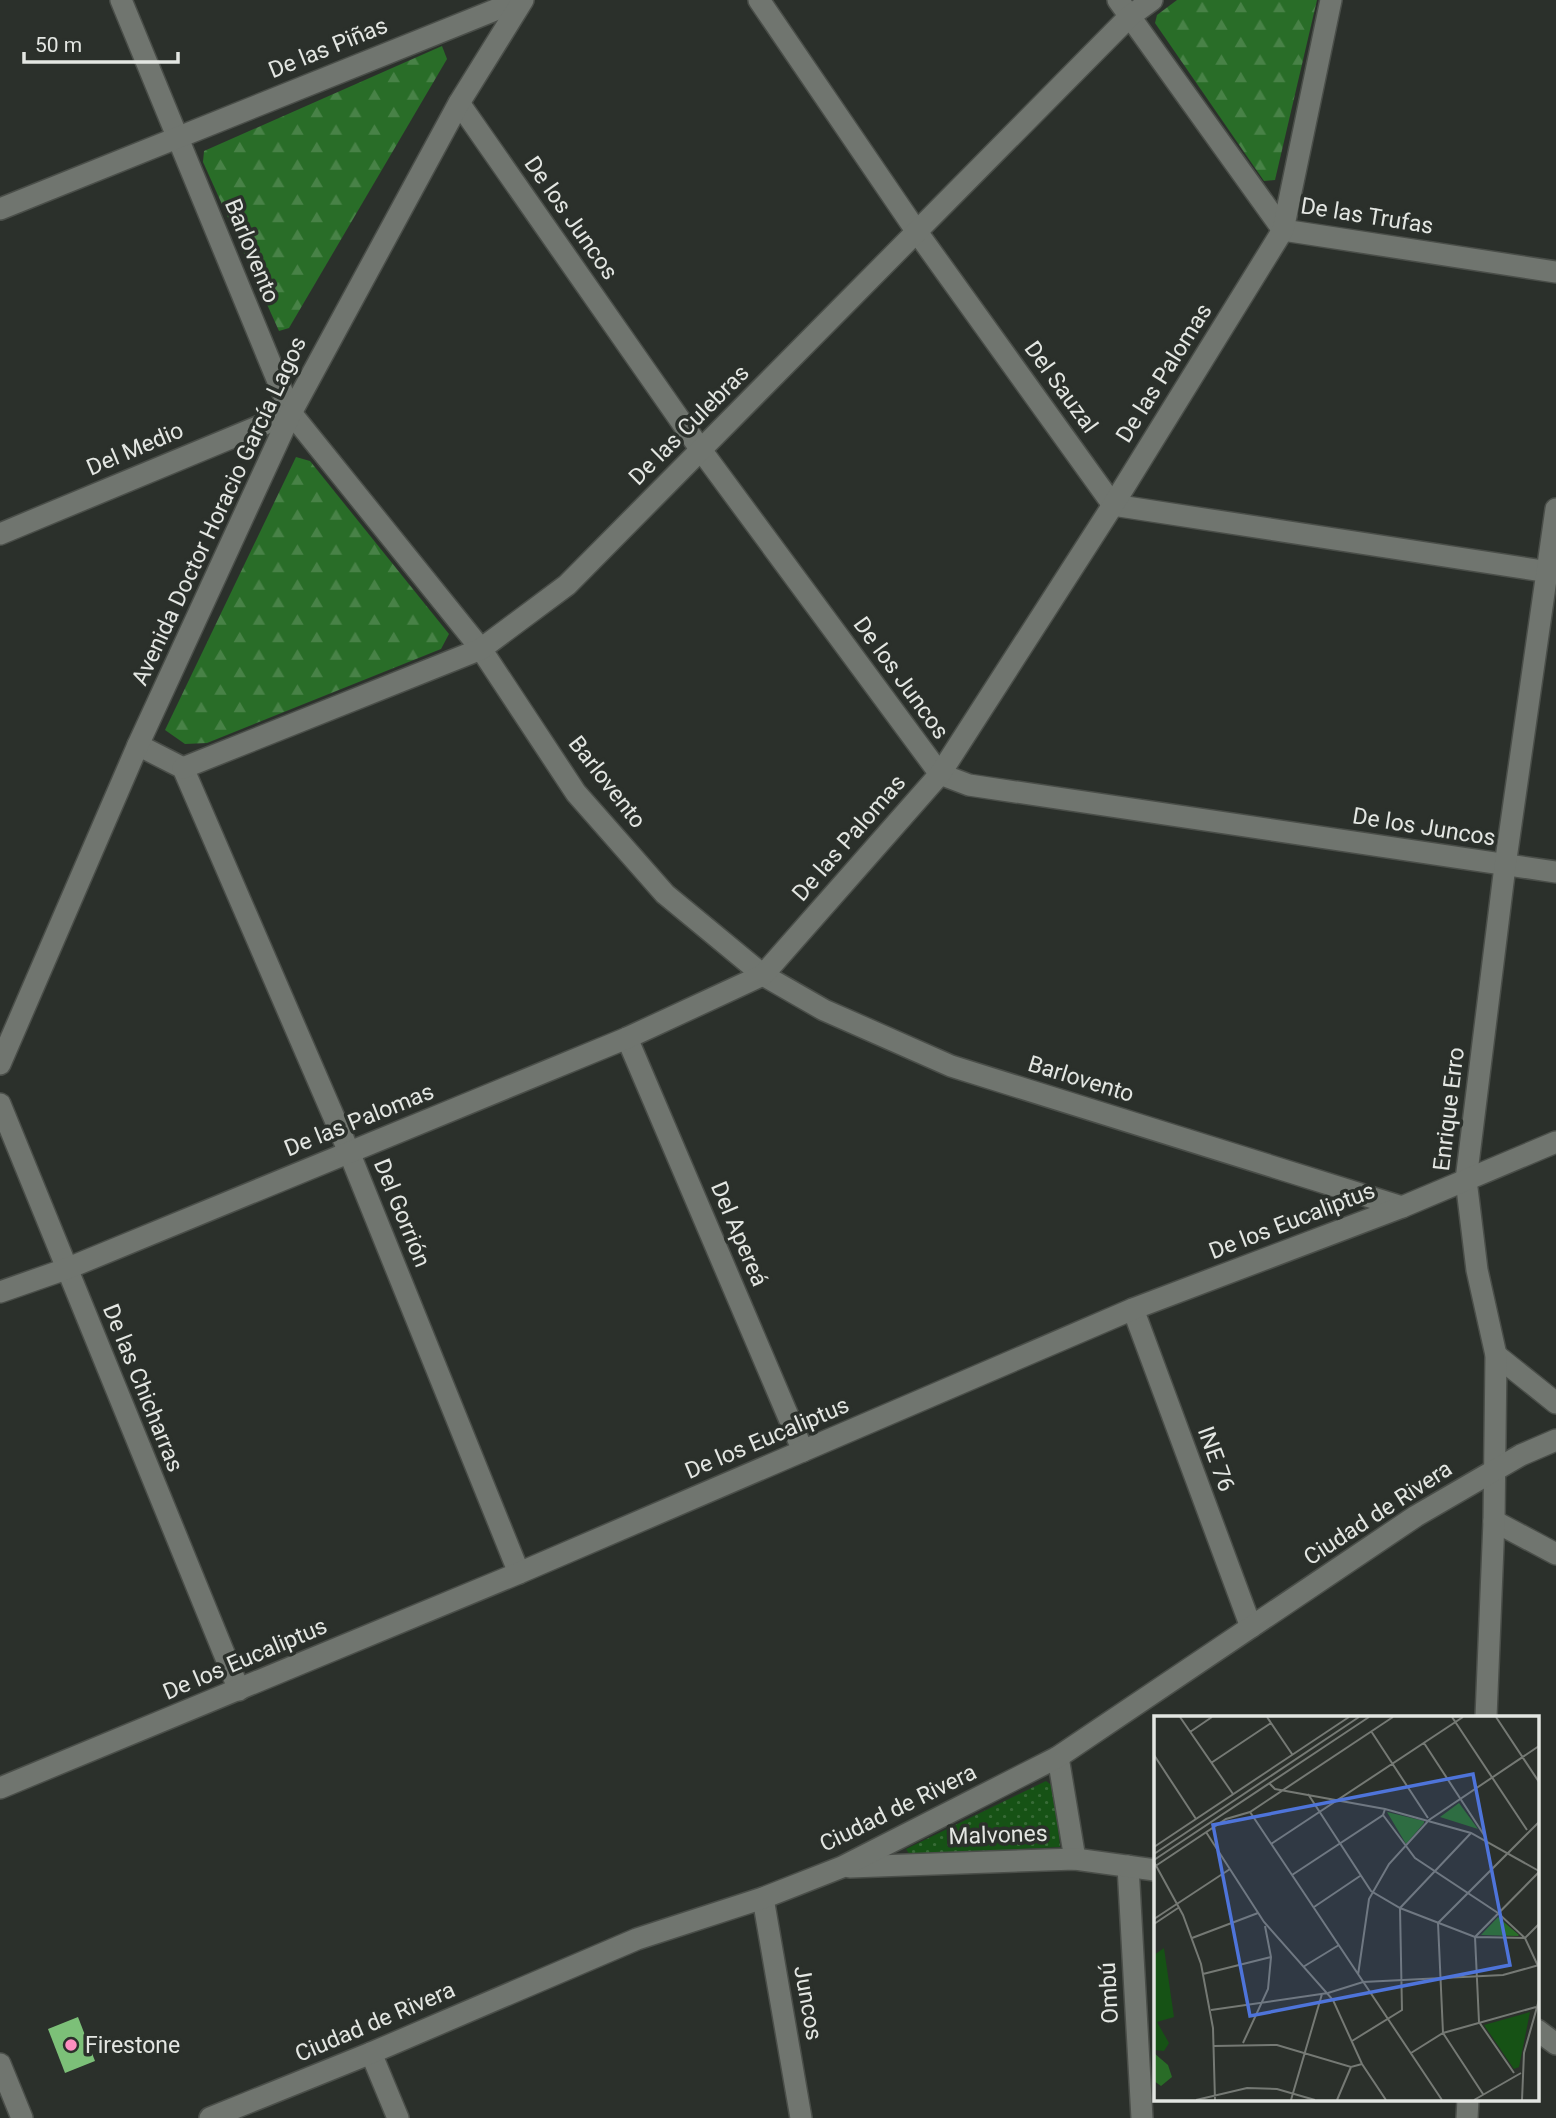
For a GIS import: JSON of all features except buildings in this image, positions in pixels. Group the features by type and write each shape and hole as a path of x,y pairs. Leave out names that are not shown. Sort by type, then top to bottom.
{"street":[{"name":"Barlovento","path":"121,0 291,413 481,649 576,793 665,894 763,975 824,1010 951,1066 1402,1207"},
{"name":"De las Piñas","path":"0,209 522,0"},
{"name":"Avenida Doctor Horacio García Lagos","path":"0,1064 138,745 291,413 459,103 522,0"},
{"name":"Del Sauzal","path":"759,0 917,232 1114,505"},
{"name":"De las Culebras","path":"183,768 481,649 567,585 917,232 1124,8 1152,0"},
{"name":"De las Palomas","path":"0,1292 65,1269 627,1038 763,975 940,774 1114,505 1283,230 1331,0"},
{"name":"De las Trufas","path":"1124,8 1283,230 1556,272"},
{"name":"De los Juncos","path":"459,103 701,450 940,774 970,785 1556,872"},
{"name":"Del Medio","path":"0,534 291,413"},
{"path":"1114,505 1551,572"},
{"name":"Enrique Erro","path":"1486,1716 1494,1521 1496,1355 1477,1270 1466,1180 1505,866 1551,572 1556,509"},
{"path":"138,745 183,768"},
{"name":"Del Gorrión","path":"183,768 349,1152 519,1573"},
{"name":"Del Apereá","path":"627,1038 803,1451"},
{"name":"De las Chicharras","path":"0,1104 65,1269 239,1690"},
{"name":"De los Eucaliptus","path":"0,1788 519,1573 1133,1309 1402,1207 1556,1142"},
{"name":"INE 76","path":"1133,1309 1251,1627"},
{"path":"1496,1355 1556,1403"},
{"name":"Ciudad de Rivera","path":"210,2118 371,2053 637,1939 763,1898 842,1867 1058,1757 1416,1516 1521,1455 1556,1440"},
{"path":"1494,1521 1556,1554"},
{"path":"1058,1757 1075,1860"},
{"name":"Malvones","path":"842,1867 1075,1860 1154,1870"},
{"name":"Ombú","path":"1128,1866 1142,2118"},
{"name":"Juncos","path":"763,1898 801,2118"},
{"path":"1538,2030 1556,2045"},
{"path":"371,2053 398,2118"},
{"path":"3,2076 22,2118"},
{"path":"1467,2118 1468,2100"}],"green space":[{"path":"1177,0 1317,0 1275,180 1264,181 1155,23 1157,15"},
{"path":"442,46 447,59 289,328 279,331 203,162 204,151"},
{"path":"296,457 310,461 449,634 441,649 207,743 185,744 165,730"},
{"path":"1046,1781 1054,1787 1060,1847 910,1855 906,1849"}],"place":[{"name":"Firestone","path":"71,2045"}]}
